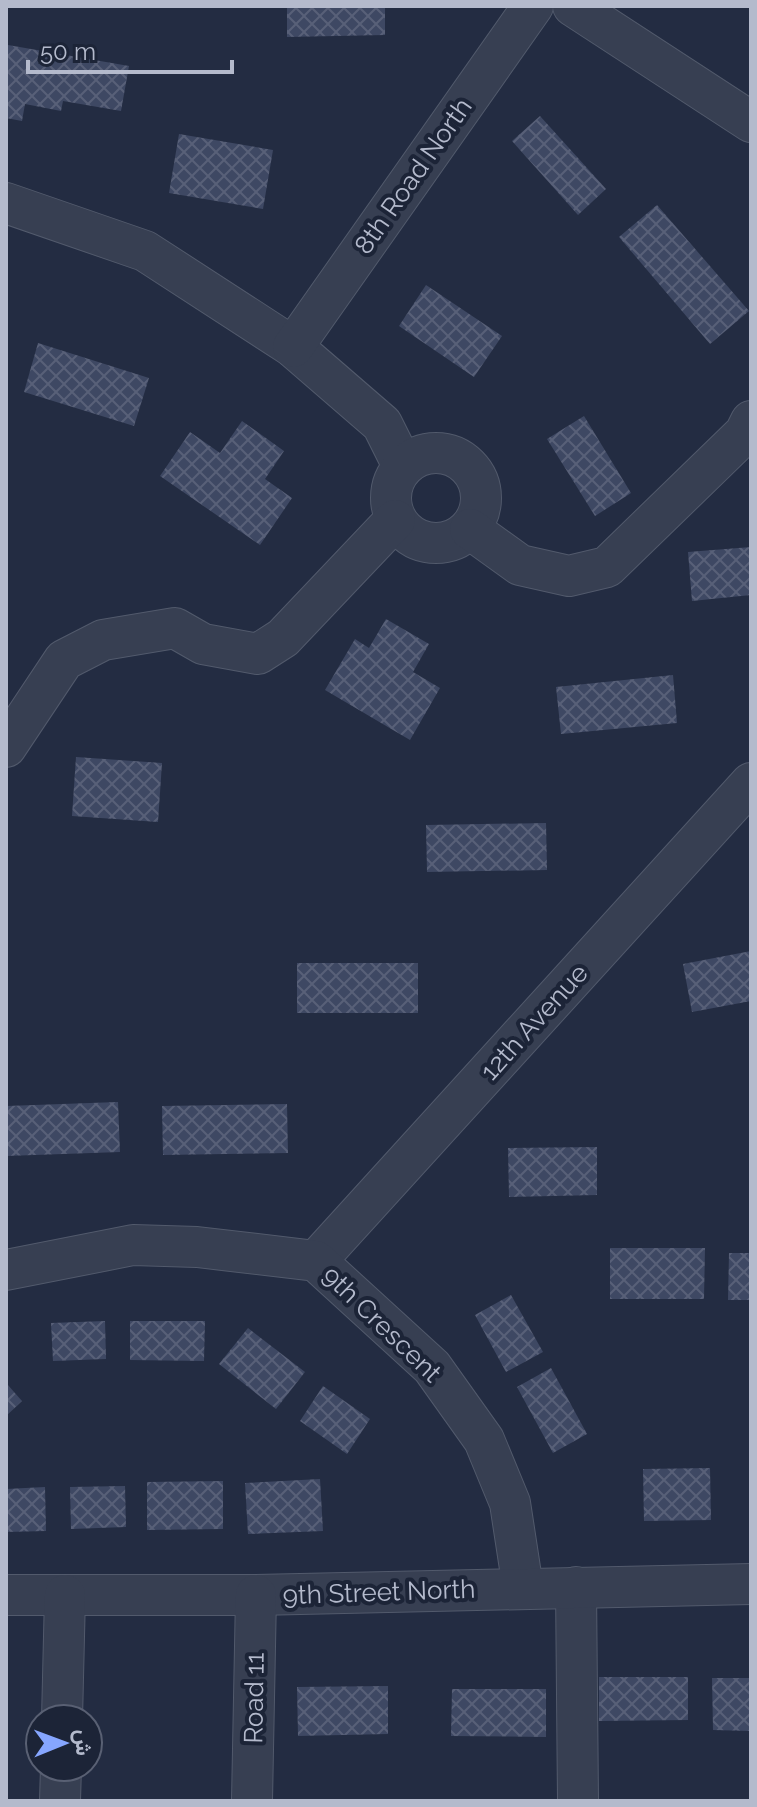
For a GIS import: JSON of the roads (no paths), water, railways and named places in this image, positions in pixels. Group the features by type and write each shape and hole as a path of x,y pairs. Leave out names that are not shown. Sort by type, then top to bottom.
{"street":[{"name":"8th Road North","path":"293,347 533,6"},
{"path":"573,6 751,122"},
{"path":"6,203 145,251 293,347 382,424 403,466"},
{"path":"470,529 520,565 569,576 607,567 745,433 751,421"},
{"path":"446,453 467,465 480,485 480,508 470,529 452,542 430,544 409,537 395,520 390,492 403,466 423,454 446,453"},
{"path":"6,747 64,660 103,640 175,628 203,644 258,654 283,638 395,520"},
{"name":"12th Avenue","path":"316,1261 751,783"},
{"name":"9th Crescent","path":"6,1270 133,1245 197,1247 316,1261 432,1367 484,1440 510,1503 523,1588"},
{"name":"9th Street North","path":"6,1595 256,1595 751,1584"},
{"path":"576,1587 578,1801"},
{"path":"62,1703 65,1595"},
{"name":"Road 11","path":"252,1801 256,1595"}]}
